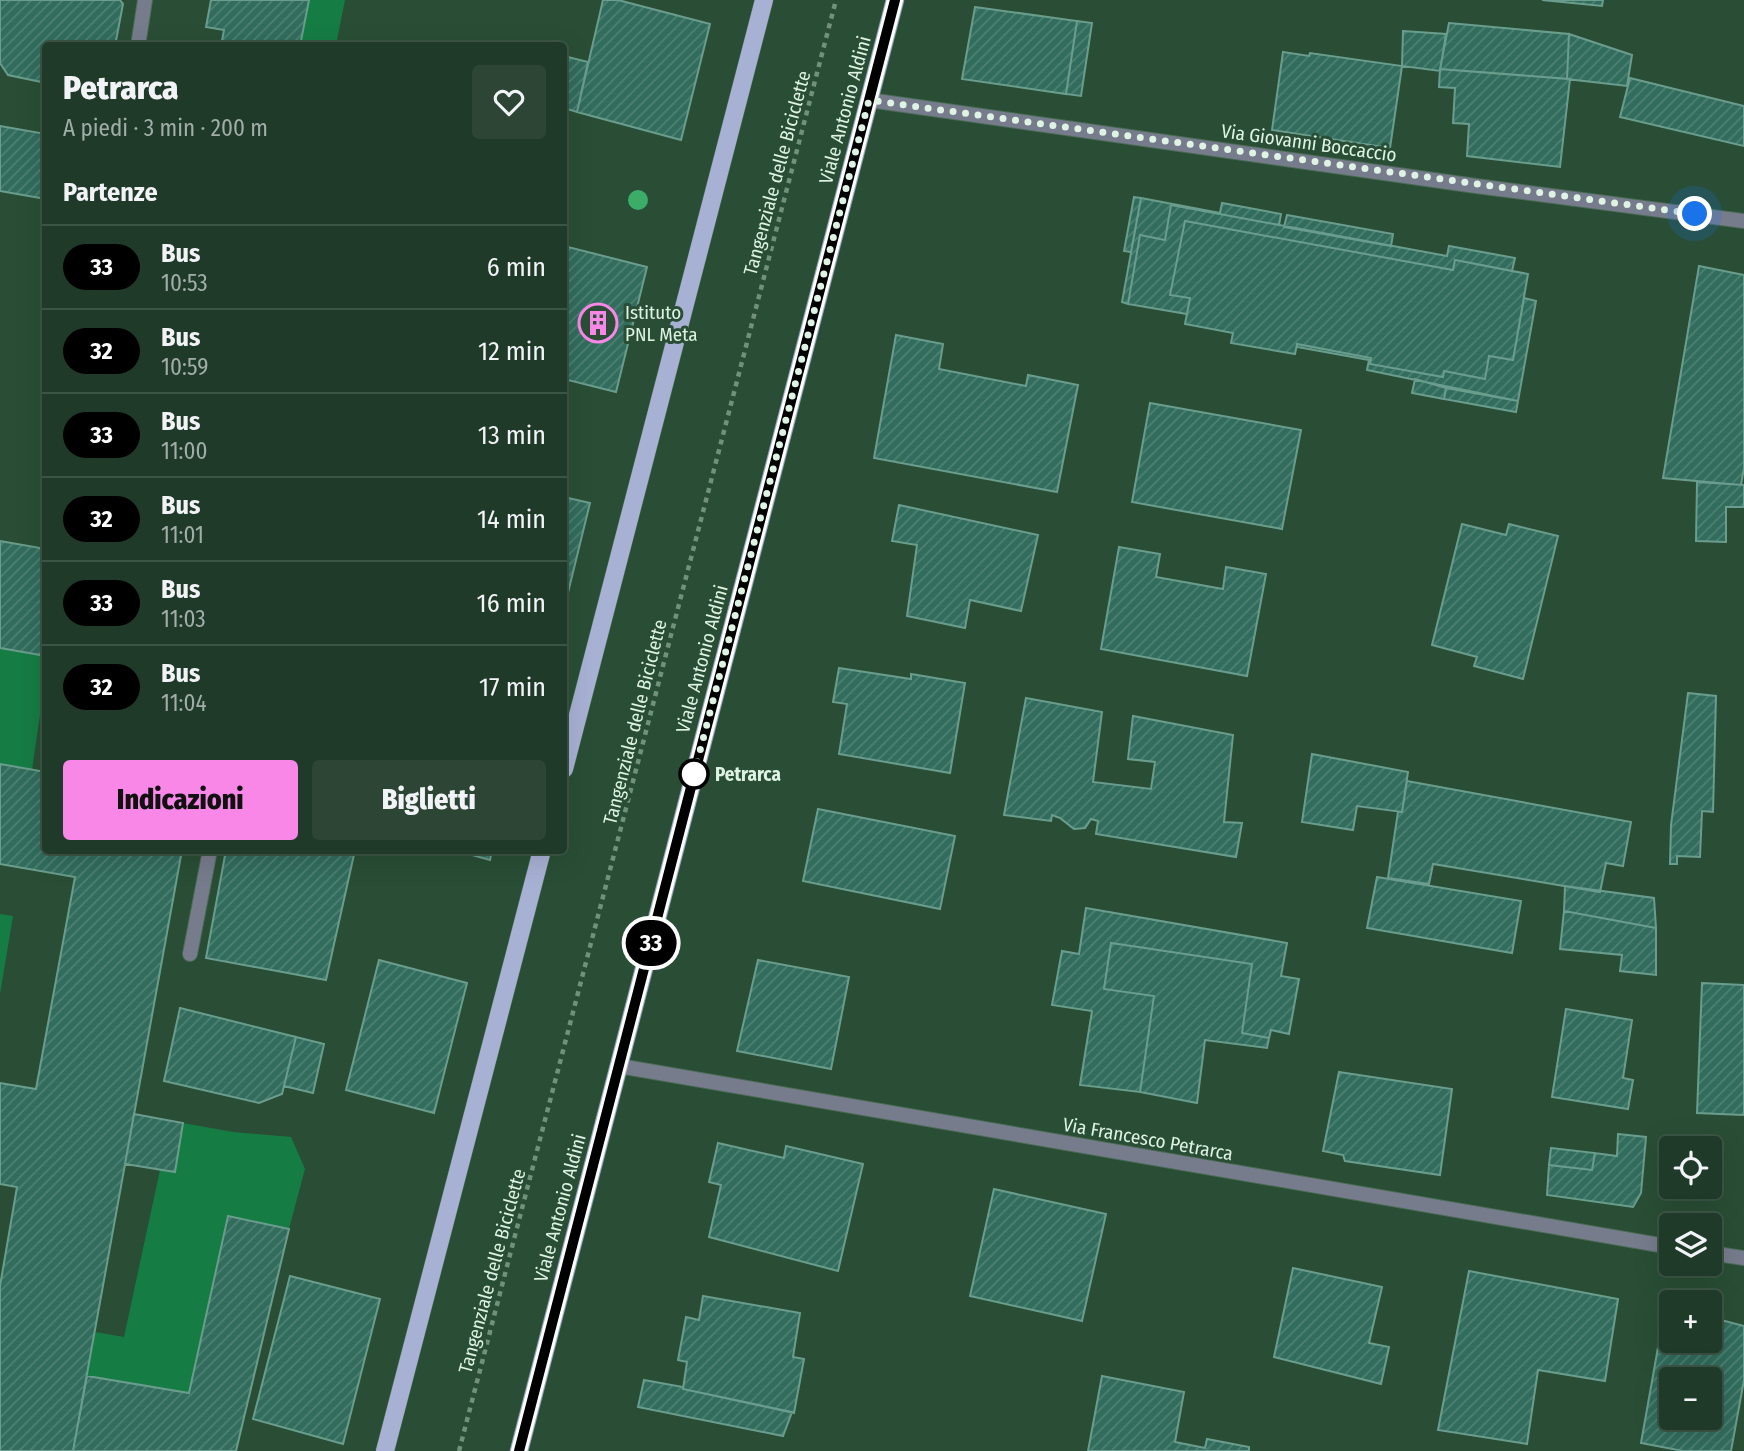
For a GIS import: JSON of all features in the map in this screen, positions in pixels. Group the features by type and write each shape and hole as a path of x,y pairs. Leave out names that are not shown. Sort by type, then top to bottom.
{"main road":[{"path":"567,757 764,0"},
{"name":"Viale Antonio Aldini","path":"519,1451 895,0"},
{"path":"385,1451 541,854"}],"street":[{"path":"139,42 145,0"},
{"name":"Via Giovanni Boccaccio","path":"869,100 1744,221"},
{"path":"190,954 209,854"},
{"name":"Via Francesco Petrarca","path":"619,1066 1659,1245"},
{"path":"1722,1255 1744,1258"}],"path":[{"name":"Tangenziale delle Biciclette","path":"459,1451 836,0"}],"green space":[{"path":"309,0 345,0 337,42 301,42"},
{"path":"0,648 42,655 42,702 32,770 0,764"},
{"path":"0,914 13,916 0,994"},
{"path":"183,1123 233,1132 291,1137 305,1169 289,1229 227,1217 189,1393 87,1376 95,1332 124,1337 160,1170 175,1172"}],"building":[{"path":"0,0 120,0 123,4 116,42 42,42 42,82 8,75 0,63"},
{"path":"211,0 309,0 301,42 222,42 224,30 206,27"},
{"path":"603,0 618,0 710,24 681,140 577,112"},
{"path":"1542,0 1603,0 1602,6"},
{"path":"975,7 1077,21 1066,94 962,79"},
{"path":"1077,21 1092,23 1081,96 1066,94"},
{"path":"1449,23 1569,34 1567,79 1440,69"},
{"path":"1403,31 1446,34 1440,71 1402,66"},
{"path":"1569,34 1632,55 1627,86 1567,79"},
{"path":"1283,52 1309,56 1310,53 1402,66 1390,148 1272,130"},
{"path":"567,57 588,62 577,112 567,109"},
{"path":"1440,69 1570,79 1560,167 1467,156 1469,124 1453,123 1455,88 1439,87"},
{"path":"1630,78 1744,106 1744,146 1620,117"},
{"path":"0,126 42,133 42,198 0,191"},
{"path":"1134,197 1141,198 1131,252 1124,251"},
{"path":"1141,198 1220,213 1222,203 1281,214 1279,225 1171,205 1165,240 1140,235 1128,304 1122,302"},
{"path":"1171,205 1447,256 1449,246 1515,258 1512,271 1455,260 1453,270 1185,221 1170,295 1190,298 1187,314 1128,304 1140,235 1165,240"},
{"path":"1287,215 1393,234 1391,246 1284,227"},
{"path":"1185,221 1453,270 1455,260 1528,274 1513,360 1489,356 1485,379 1444,371 1443,377 1370,364 1371,358 1297,344 1295,354 1231,343 1233,333 1185,324 1190,298 1170,295"},
{"name":"Istituto PNL Meta","path":"567,247 647,267 616,392 567,380"},
{"path":"1699,266 1744,275 1744,468 1741,485 1663,478"},
{"path":"1524,298 1536,301 1518,401 1367,370 1369,360 1297,347 1297,344 1371,358 1370,364 1443,377 1444,371 1485,379 1489,356 1513,360"},
{"path":"896,335 943,344 939,369 1026,386 1028,375 1078,385 1057,492 874,458"},
{"path":"1415,379 1446,388 1444,399 1412,393"},
{"path":"1446,388 1518,401 1516,412 1444,399"},
{"path":"1150,403 1301,430 1282,529 1132,502"},
{"path":"1697,482 1744,485 1744,507 1726,507 1726,542 1696,541"},
{"path":"567,498 590,503 567,597"},
{"path":"899,505 1038,535 1021,611 970,600 965,628 907,616 917,545 892,541"},
{"path":"1462,524 1506,535 1509,524 1558,536 1523,679 1474,666 1477,657 1432,645"},
{"path":"0,541 42,548 42,655 0,648"},
{"path":"1119,547 1160,554 1156,577 1223,589 1226,567 1266,574 1247,676 1101,649"},
{"path":"839,668 911,679 911,674 965,683 950,773 839,754 847,704 833,702"},
{"path":"1688,693 1716,696 1713,812 1702,811 1700,857 1677,856 1677,864 1670,864 1671,825"},
{"path":"1026,698 1102,712 1093,782 1151,789 1155,762 1128,759 1133,716 1233,735 1224,822 1242,823 1236,857 1096,834 1098,821 1091,819 1085,828 1074,829 1052,815 1051,821 1004,815"},
{"path":"1312,754 1408,772 1402,812 1357,806 1353,830 1302,822"},
{"path":"0,764 42,771 42,854 181,854 73,1451 0,1451 0,1286 17,1187 0,1184 0,1083 36,1089 75,877 0,864"},
{"path":"1407,781 1631,822 1623,866 1606,863 1600,892 1433,864 1429,884 1388,878 1398,812 1402,812"},
{"path":"818,809 955,836 940,909 803,881"},
{"path":"225,854 354,854 326,980 206,958"},
{"path":"468,854 491,854 490,860"},
{"path":"1377,877 1521,901 1512,953 1367,928"},
{"path":"1565,886 1654,898 1656,928 1564,911"},
{"path":"1086,908 1287,943 1281,976 1299,979 1289,1034 1271,1030 1269,1038 1242,1033 1252,964 1111,943 1104,989 1154,996 1140,1092 1080,1085 1092,1011 1052,1005 1062,951 1079,954"},
{"path":"1564,911 1656,928 1656,975 1620,971 1622,955 1560,949"},
{"path":"1111,943 1252,964 1242,1033 1269,1038 1267,1048 1205,1040 1197,1103 1140,1092 1154,996 1104,989"},
{"path":"379,960 467,983 434,1113 346,1090"},
{"path":"758,960 849,977 831,1069 737,1051"},
{"path":"1702,983 1744,985 1744,1115 1697,1113"},
{"path":"180,1008 296,1037 282,1094 259,1103 164,1081"},
{"path":"1566,1009 1632,1020 1623,1078 1633,1080 1628,1109 1552,1097"},
{"path":"296,1037 324,1044 313,1093 284,1086"},
{"path":"1339,1072 1452,1089 1440,1175 1345,1161 1343,1155 1323,1151"},
{"path":"134,1114 183,1123 175,1172 125,1164"},
{"path":"1618,1134 1646,1137 1641,1193 1633,1207 1547,1195 1549,1165 1592,1170 1595,1153 1617,1156"},
{"path":"718,1143 784,1158 786,1146 863,1164 838,1271 709,1237 721,1185 709,1182"},
{"path":"1551,1148 1595,1153 1592,1170 1549,1165"},
{"path":"994,1189 1106,1214 1082,1321 970,1296"},
{"path":"228,1216 289,1229 236,1451 73,1451 87,1376 189,1393"},
{"path":"1293,1268 1382,1287 1369,1343 1389,1347 1381,1384 1274,1357"},
{"path":"1469,1271 1618,1299 1605,1381 1538,1370 1527,1444 1438,1430"},
{"path":"290,1276 380,1299 343,1444 253,1419"},
{"path":"703,1296 800,1313 793,1357 804,1359 794,1413 683,1389 687,1362 678,1360 686,1317 699,1320"},
{"path":"1722,1320 1744,1326 1744,1380 1731,1451 1683,1451 1641,1443 1659,1342 1659,1353 1722,1353"},
{"path":"1102,1376 1184,1392 1175,1442 1205,1448 1207,1439 1249,1447 1249,1451 1088,1451"},
{"path":"644,1380 792,1412 783,1436 638,1407"}],"bus line":[{"name":"33","path":"519,1451 895,0"}],"place":[{"name":"Istituto PNL Meta","path":"598,323"},
{"name":"Petrarca","path":"694,774"}],"route":[{"path":"694,774 869,100 1476,186 1695,214"}]}
